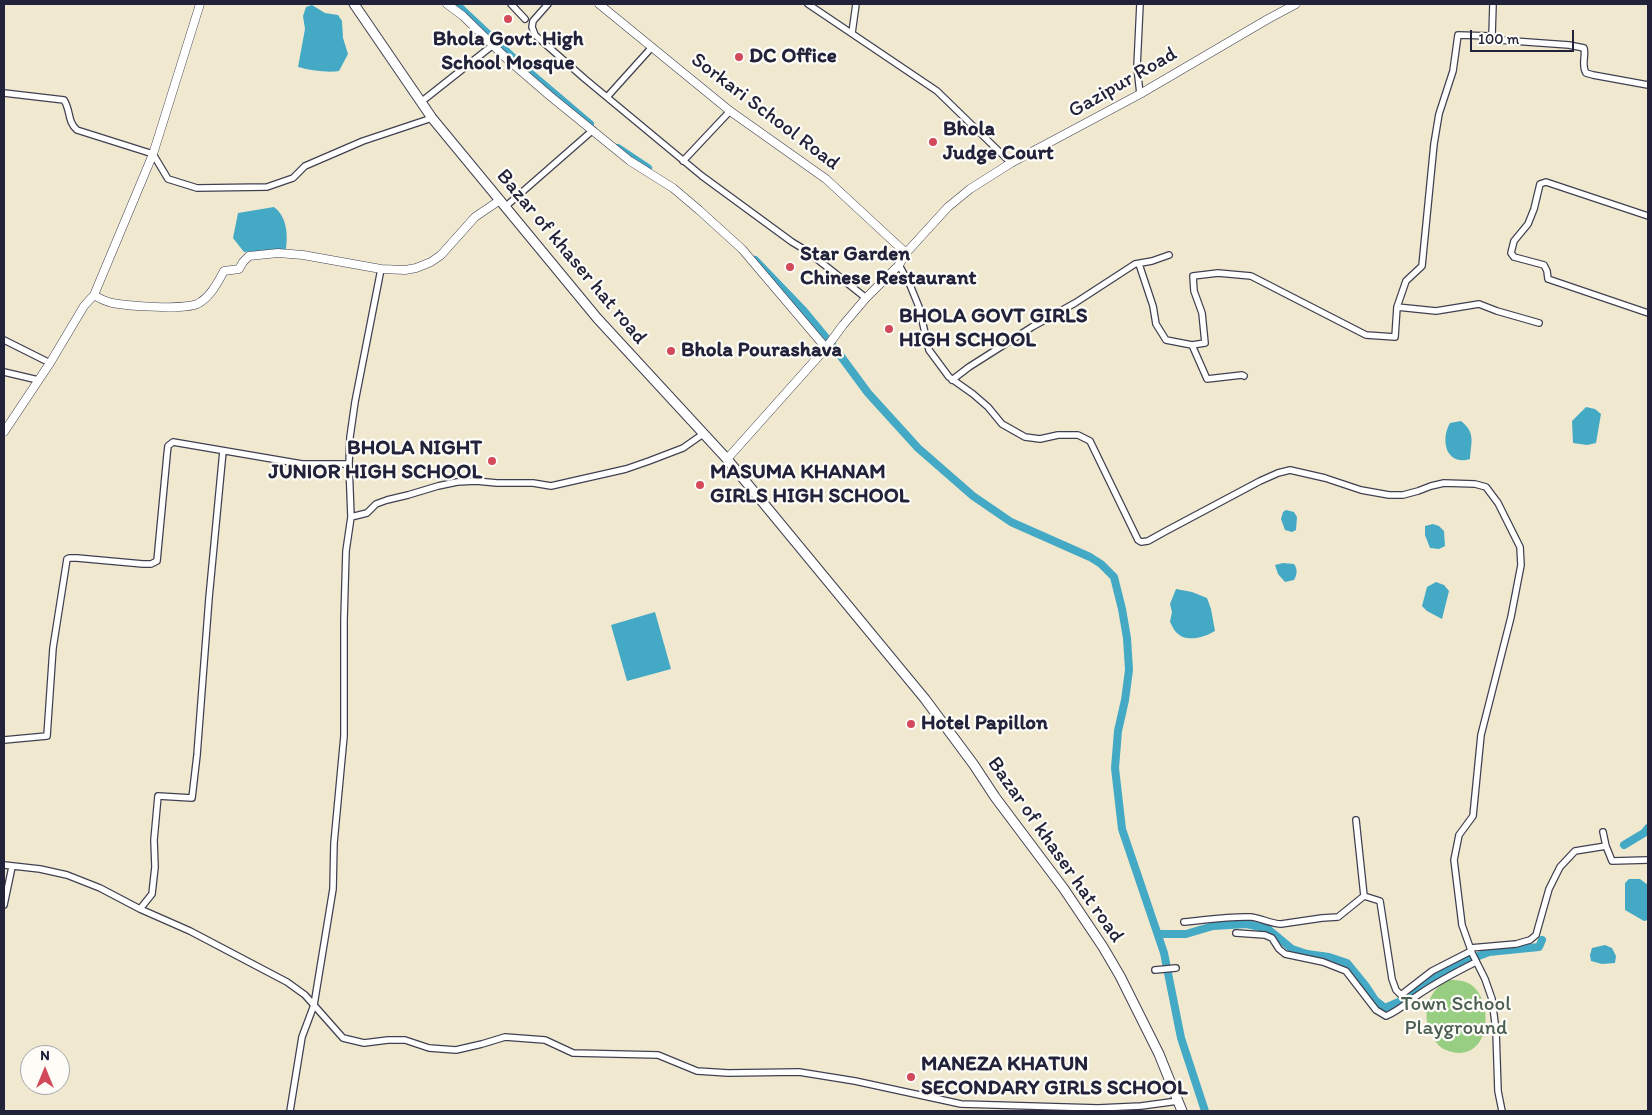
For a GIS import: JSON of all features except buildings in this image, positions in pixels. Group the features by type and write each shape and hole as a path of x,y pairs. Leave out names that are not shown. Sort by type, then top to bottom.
{"main road":[{"name":"Bazar of khaser hat road","path":"354,4 432,118 597,318 727,459 925,699 1064,889 1103,947 1120,976 1158,1054 1182,1111"}],"street":[{"path":"4,432 50,363 84,306 94,295 153,154 200,4"},
{"path":"447,4 463,16 550,96 630,161 673,188 742,249 826,348"},
{"path":"511,4 525,19"},
{"path":"548,4 533,21 532,27 535,35 683,161 807,251 866,298"},
{"name":"Sorkari School Road","path":"599,4 730,111 826,180 906,253"},
{"path":"808,4 938,91 1011,164"},
{"path":"852,33 856,4"},
{"path":"1140,4 1137,67 1140,94"},
{"name":"Gazipur Road","path":"727,459 826,348 866,298 899,265 906,253 948,207 970,189 1011,164 1140,94 1268,18 1296,4"},
{"path":"1492,4 1492,36"},
{"path":"1139,264 1153,306 1156,324 1166,340 1192,346 1206,343 1202,313 1194,291 1193,276 1218,273 1251,276 1366,334 1395,337 1397,307 1406,281 1422,266 1438,114 1448,88 1458,35 1492,36 1499,40 1569,45 1584,48 1583,65 1586,73 1593,76 1648,85"},
{"path":"421,102 493,45"},
{"path":"607,97 652,47"},
{"path":"4,93 64,100 72,125 77,130 153,154 168,179 197,188 267,187 293,178 305,166 363,141 432,118"},
{"path":"683,161 730,111"},
{"path":"94,295 101,300 139,306 198,304 214,288 224,271 239,269 249,256 278,253 303,255 382,269 405,270 431,262 442,255 475,217 503,204 594,130"},
{"path":"1648,216 1546,182 1540,184 1528,224 1514,241 1512,253 1514,257 1544,265 1548,279 1648,313"},
{"path":"952,380 969,367 1075,303 1135,264 1152,262 1169,255"},
{"path":"899,265 919,307 929,350 934,359 952,380 988,407 1002,424 1025,437 1040,439 1058,435 1078,435 1090,441 1138,540 1141,542 1154,538 1260,481 1290,470 1326,478 1360,490 1389,495 1403,495 1444,483 1475,484 1486,487 1498,503 1520,547 1521,565 1511,616 1481,735 1473,816 1459,835 1454,860 1462,924 1492,998 1498,1091 1502,1111"},
{"path":"290,1111 302,1037 314,1006 333,888 334,843 344,736 346,561 351,517 349,464 351,424 382,269"},
{"path":"1397,307 1436,311 1480,304 1496,311 1540,323"},
{"path":"4,340 50,363"},
{"path":"1192,346 1206,379 1244,376"},
{"path":"4,372 38,380"},
{"path":"351,517 366,514 376,504 387,500 457,482 533,483 551,486 626,469 682,448 703,434"},
{"path":"4,740 48,736 53,648 67,560 69,558 77,558 142,564 151,564 157,561 168,446 173,442 302,464 349,464"},
{"path":"140,909 152,894 158,796 192,798 223,451"},
{"path":"1356,820 1364,896"},
{"path":"1603,832 1612,861 1648,860"},
{"path":"1364,896 1380,901 1392,978 1396,990 1402,995 1432,971 1471,950 1516,944 1530,940 1536,935 1549,889 1560,868 1575,851 1606,846"},
{"path":"4,865 40,869 67,875 100,888 140,909 190,931 258,965 287,982 305,995 343,1038 364,1043 405,1040 428,1048 456,1050 505,1037 546,1040 573,1053 658,1055 697,1071 728,1074 799,1072 855,1081 961,1104 1098,1108 1141,1106 1178,1101"},
{"path":"4,905 12,867"},
{"path":"1184,922 1252,917 1281,924 1338,917 1364,896"},
{"path":"1236,933 1265,935 1272,938 1279,949 1285,954 1323,962 1346,971 1376,1010 1386,1016 1398,1011 1417,995 1441,981 1477,963"},
{"path":"1155,970 1176,968"}],"green space":[{"name":"Town School Playground","path":"1448,980 1462,981 1470,984 1478,992 1486,1015 1481,1039 1475,1047 1465,1052 1452,1052 1442,1048 1435,1042 1427,1020 1428,1005 1431,997"}],"water":[{"path":"312,5 325,13 338,15 342,21 343,38 348,54 339,71 318,71 298,67 305,29 303,16 306,7"},
{"path":"274,207 282,216 286,226 286,249 244,252 233,238 238,213"},
{"path":"1586,407 1595,409 1601,414 1596,443 1587,445 1573,443 1572,421"},
{"path":"1461,421 1466,425 1471,434 1470,459 1455,459 1447,450 1446,437 1450,423"},
{"path":"1286,510 1294,512 1297,517 1296,530 1292,532 1285,530 1281,519 1283,512"},
{"path":"1433,524 1439,526 1444,531 1445,546 1439,549 1430,548 1425,535 1425,526"},
{"path":"1283,563 1294,564 1297,572 1294,580 1285,582 1278,574 1275,565"},
{"path":"1436,582 1444,585 1449,591 1442,619 1422,606 1427,587"},
{"path":"1176,589 1192,592 1207,598 1215,631 1201,637 1191,638 1181,636 1176,632 1170,622 1172,612 1170,604"},
{"path":"655,612 671,669 627,681 611,625"},
{"path":"1629,879 1640,879 1648,885 1648,920 1644,921 1625,910 1625,883"},
{"path":"1605,945 1612,948 1616,956 1615,963 1602,964 1591,961 1592,948"}],"waterway":[{"path":"456,4 523,67 590,124"},
{"path":"618,148 648,168"},
{"path":"755,260 804,311 868,393 918,448 973,496 1011,522 1090,557 1101,564 1114,577 1127,638 1129,670 1118,731 1115,768 1122,829 1164,953 1181,1038 1205,1111"},
{"path":"1624,845 1644,833 1648,828"},
{"path":"1158,934 1186,934 1213,926 1247,924 1268,929 1292,949 1347,963 1375,1000 1385,1008 1401,1001 1425,983 1463,962 1489,952 1539,947 1542,940"}],"place":[{"name":"Bhola Govt. High School Mosque","path":"508,19"},
{"name":"DC Office","path":"739,57"},
{"name":"Bhola Judge Court","path":"933,142"},
{"name":"Star Garden Chinese Restaurant","path":"790,267"},
{"name":"BHOLA GOVT GIRLS HIGH SCHOOL","path":"889,329"},
{"name":"Bhola Pourashava","path":"671,351"},
{"name":"BHOLA NIGHT JUNIOR HIGH SCHOOL","path":"492,461"},
{"name":"MASUMA KHANAM GIRLS HIGH SCHOOL","path":"700,485"},
{"name":"Hotel Papillon","path":"911,724"},
{"name":"MANEZA KHATUN SECONDARY GIRLS SCHOOL","path":"911,1077"}]}
